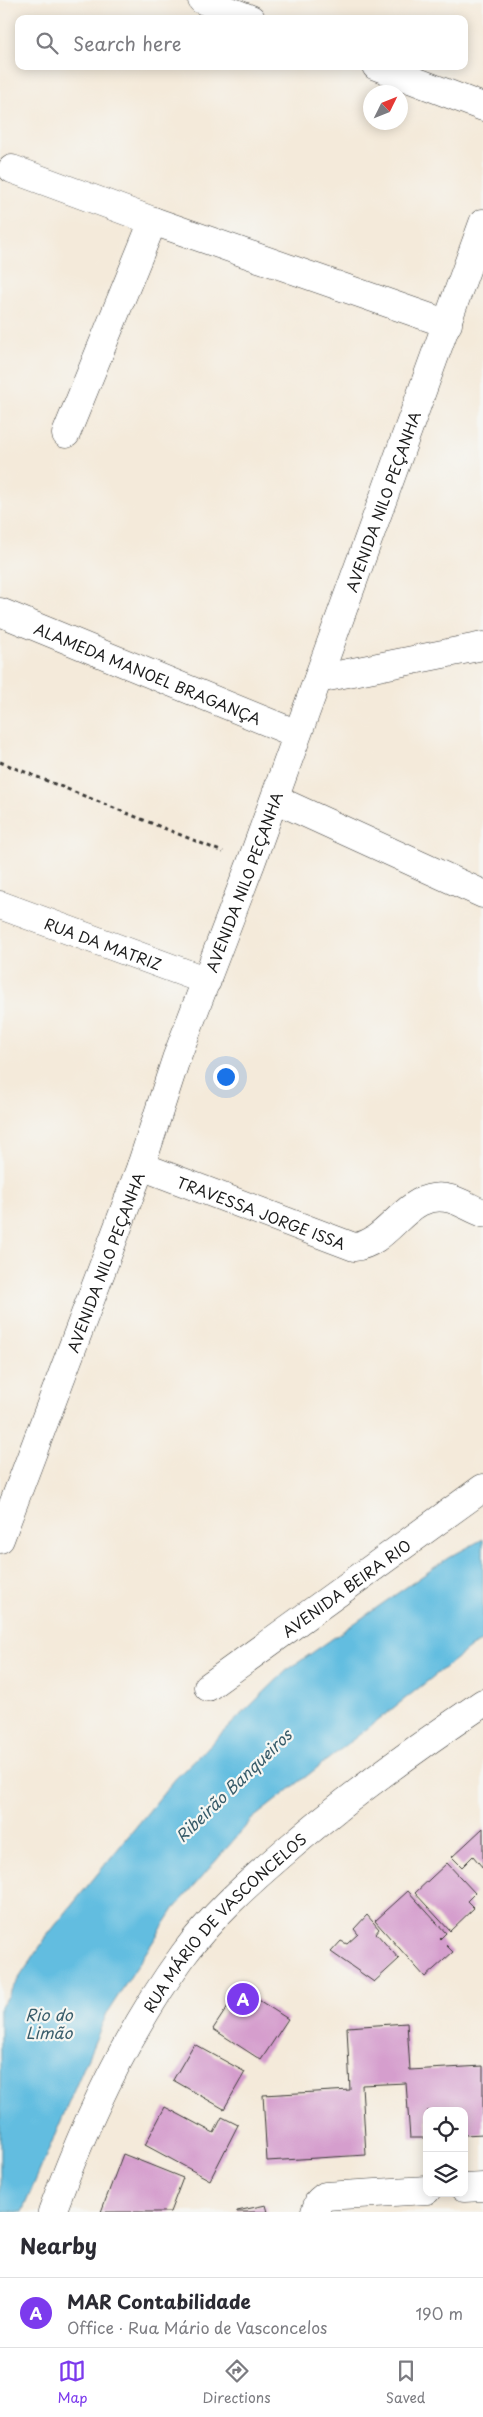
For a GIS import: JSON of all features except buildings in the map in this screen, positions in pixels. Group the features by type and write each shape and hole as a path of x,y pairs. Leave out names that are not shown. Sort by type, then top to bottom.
{"street":[{"path":"202,0 241,15"},
{"path":"386,70 483,107"},
{"path":"12,169 153,221 448,324"},
{"path":"66,434 153,221"},
{"name":"AVENIDA NILO PEÇANHA","path":"0,1539 141,1166 176,1059 275,798 483,223"},
{"name":"ALAMEDA MANOEL BRAGANÇA","path":"0,612 297,734"},
{"path":"318,679 483,646"},
{"path":"275,798 483,894"},
{"name":"RUA DA MATRIZ","path":"0,905 207,981"},
{"name":"TRAVESSA JORGE ISSA","path":"141,1166 354,1247 366,1246 379,1238 405,1211 419,1202 432,1198 449,1199 483,1213"},
{"name":"AVENIDA BEIRA RIO","path":"208,1687 483,1488"},
{"name":"RUA MÁRIO DE VASCONCELOS","path":"52,2212 99,2101 141,2017 185,1953 238,1892 334,1808 483,1703"},
{"path":"468,2188 483,2187"},
{"path":"314,2212 319,2201 325,2196 423,2190"}],"path":[{"path":"0,762 251,863"}],"water":[{"name":"Rio do Limão","path":"483,1539 483,1641 471,1647 252,1819 174,1909 107,2013 22,2212 0,2212 0,2007 49,1933 176,1778 286,1671 448,1558"}],"place":[{"name":"MAR Contabilidade","path":"243,1999"}],"water label":[{"name":"Ribeirão Banqueiros","path":"233,1785"}]}
